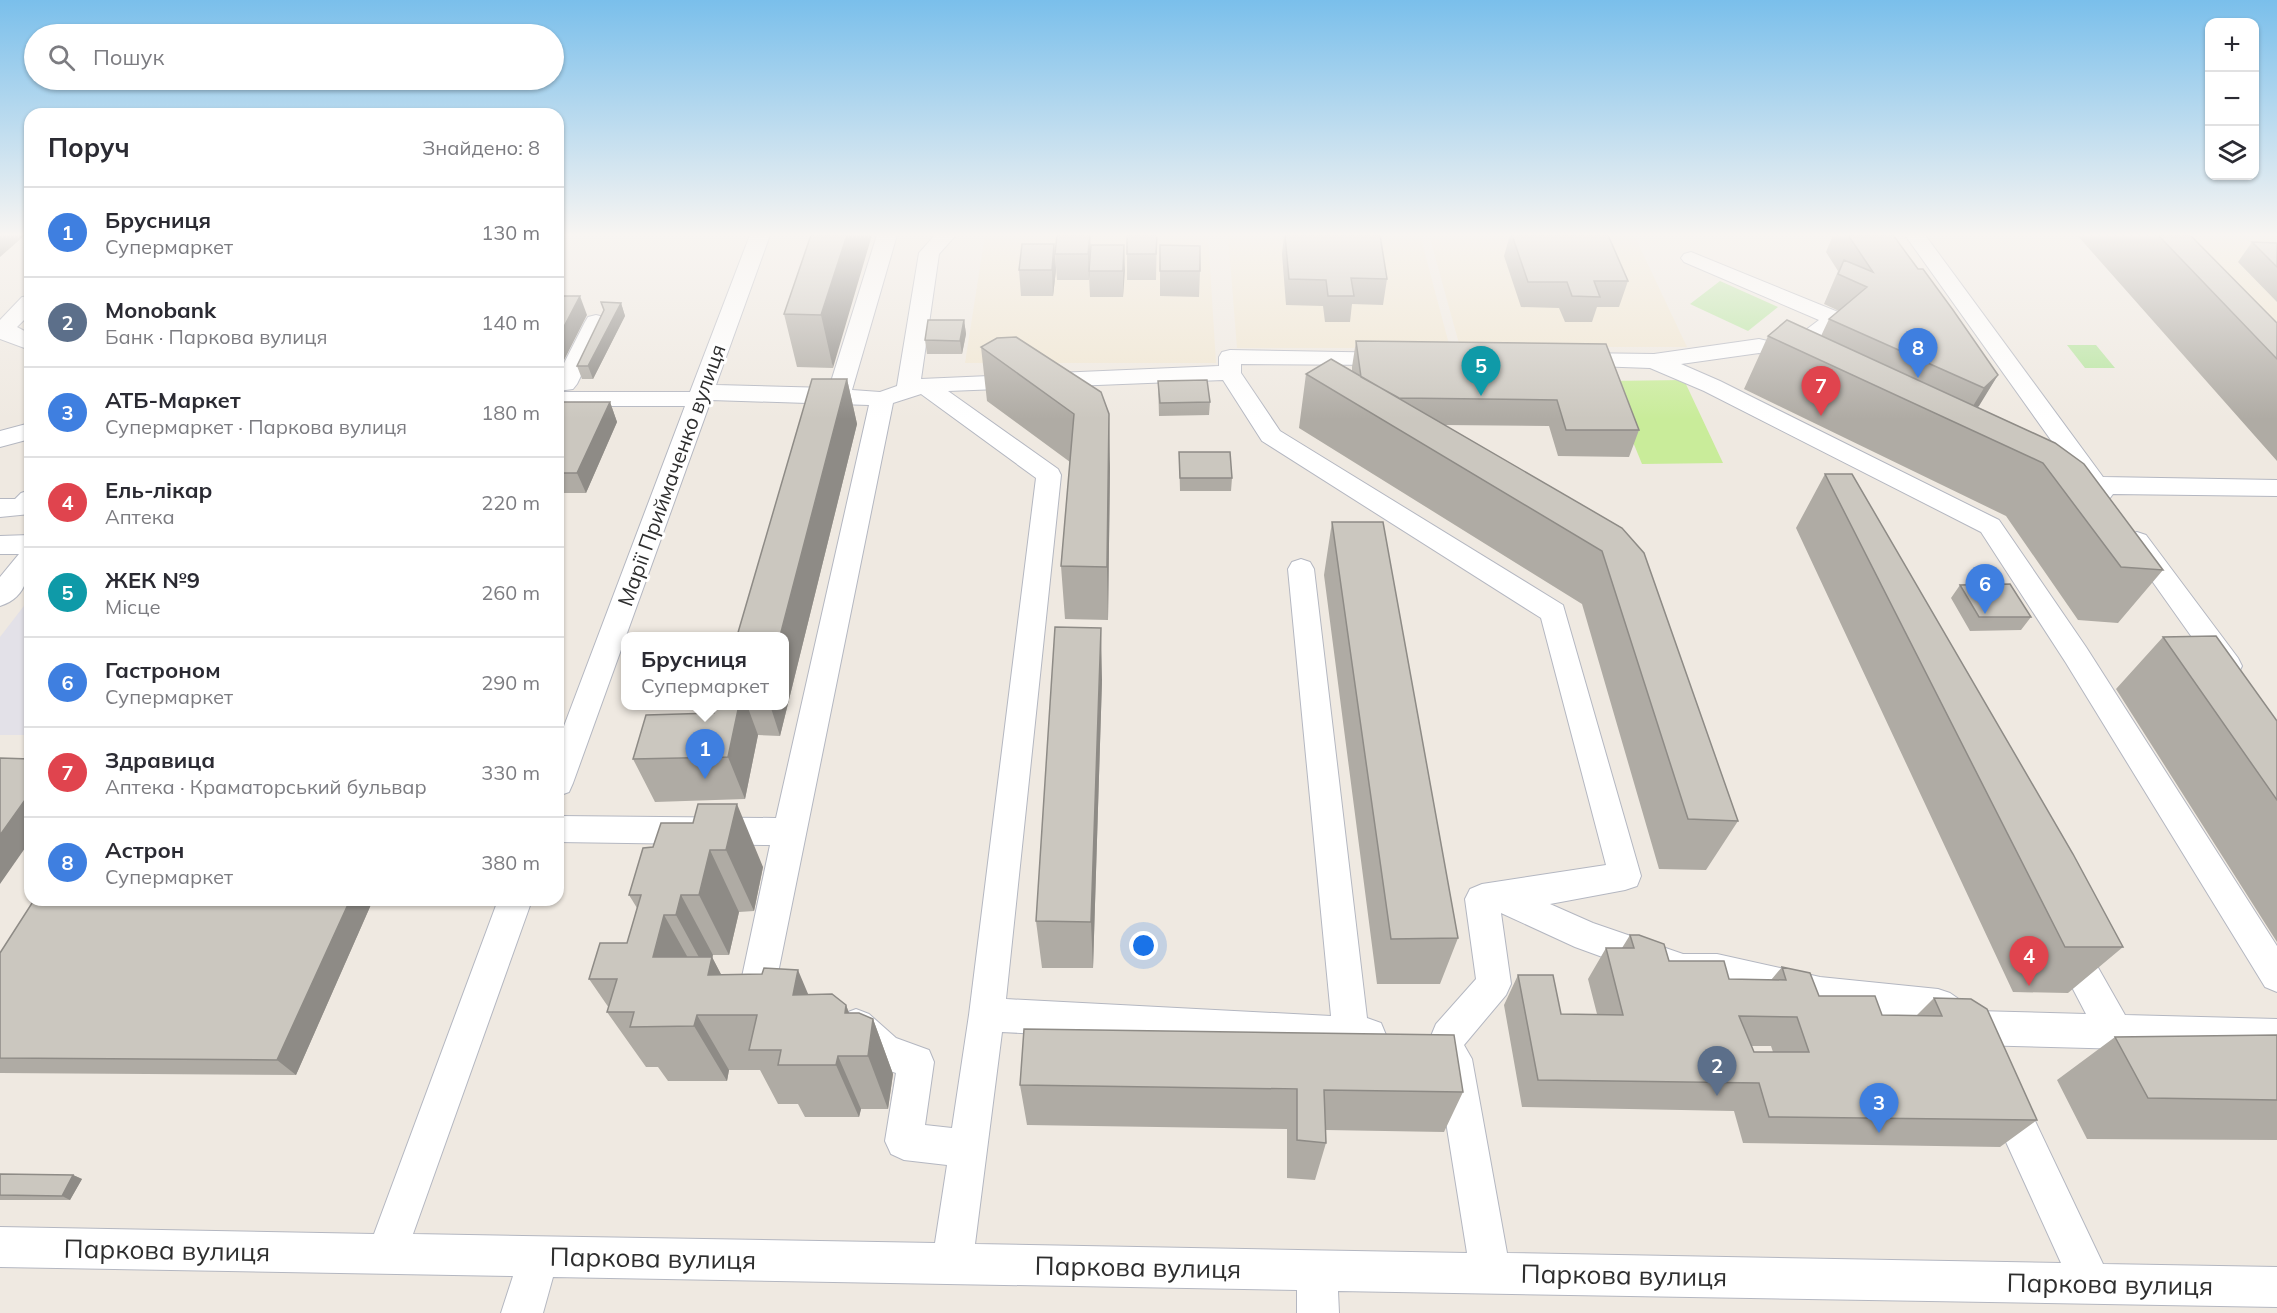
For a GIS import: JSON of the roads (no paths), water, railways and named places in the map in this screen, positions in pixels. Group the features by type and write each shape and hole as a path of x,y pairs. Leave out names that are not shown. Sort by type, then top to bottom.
{"street":[{"name":"Марії Приймаченко вулиця","path":"564,767 737,296"},
{"path":"838,396 868,296"},
{"path":"916,387 921,296"},
{"path":"1780,296 1835,320 1792,352"},
{"path":"1960,296 2242,685"},
{"path":"24,307 1,323 24,340"},
{"path":"564,384 596,322"},
{"path":"1550,360 1654,361 1759,346 1792,352 1824,367"},
{"path":"987,1016 1424,1036 1494,984 1482,899 1501,898 1625,876 1553,612 1271,436 1230,373 1230,357 1412,358"},
{"path":"1654,361 1712,386 1990,526 2076,655 2277,976"},
{"path":"564,399 838,396 882,399 916,387 1230,373"},
{"path":"916,387 1049,475 987,1016 952,1264"},
{"path":"882,399 757,991 783,1007 818,1008 885,1052 916,1062 904,1141 969,1149"},
{"path":"0,439 24,433"},
{"path":"2042,471 2097,485 2277,488"},
{"path":"0,545 24,544"},
{"path":"0,596 24,566"},
{"path":"1300,569 1351,1034"},
{"path":"564,829 789,832"},
{"path":"1501,898 1587,936 1644,954 1682,970 1717,970 1820,993 1938,1005 1984,1053 2091,1283"},
{"path":"386,1254 513,906"},
{"path":"2051,916 2115,1032"},
{"path":"1984,1053 2115,1032 2277,1036"},
{"path":"1424,1036 1480,1199 1490,1273"},
{"name":"Паркова вулиця","path":"0,1247 2277,1287"},
{"path":"522,1313 539,1257"},
{"path":"1317,1270 1318,1313"}],"place":[{"name":"Астрон","path":"1918,378"},
{"name":"ЖЕК №9","path":"1481,396"},
{"name":"Здравица","path":"1821,416"},
{"name":"Гастроном","path":"1985,614"},
{"name":"Брусниця","path":"705,779"},
{"name":"Ель-лікар","path":"2029,986"},
{"name":"Monobank","path":"1717,1096"},
{"name":"АТБ-Маркет","path":"1879,1133"}]}
